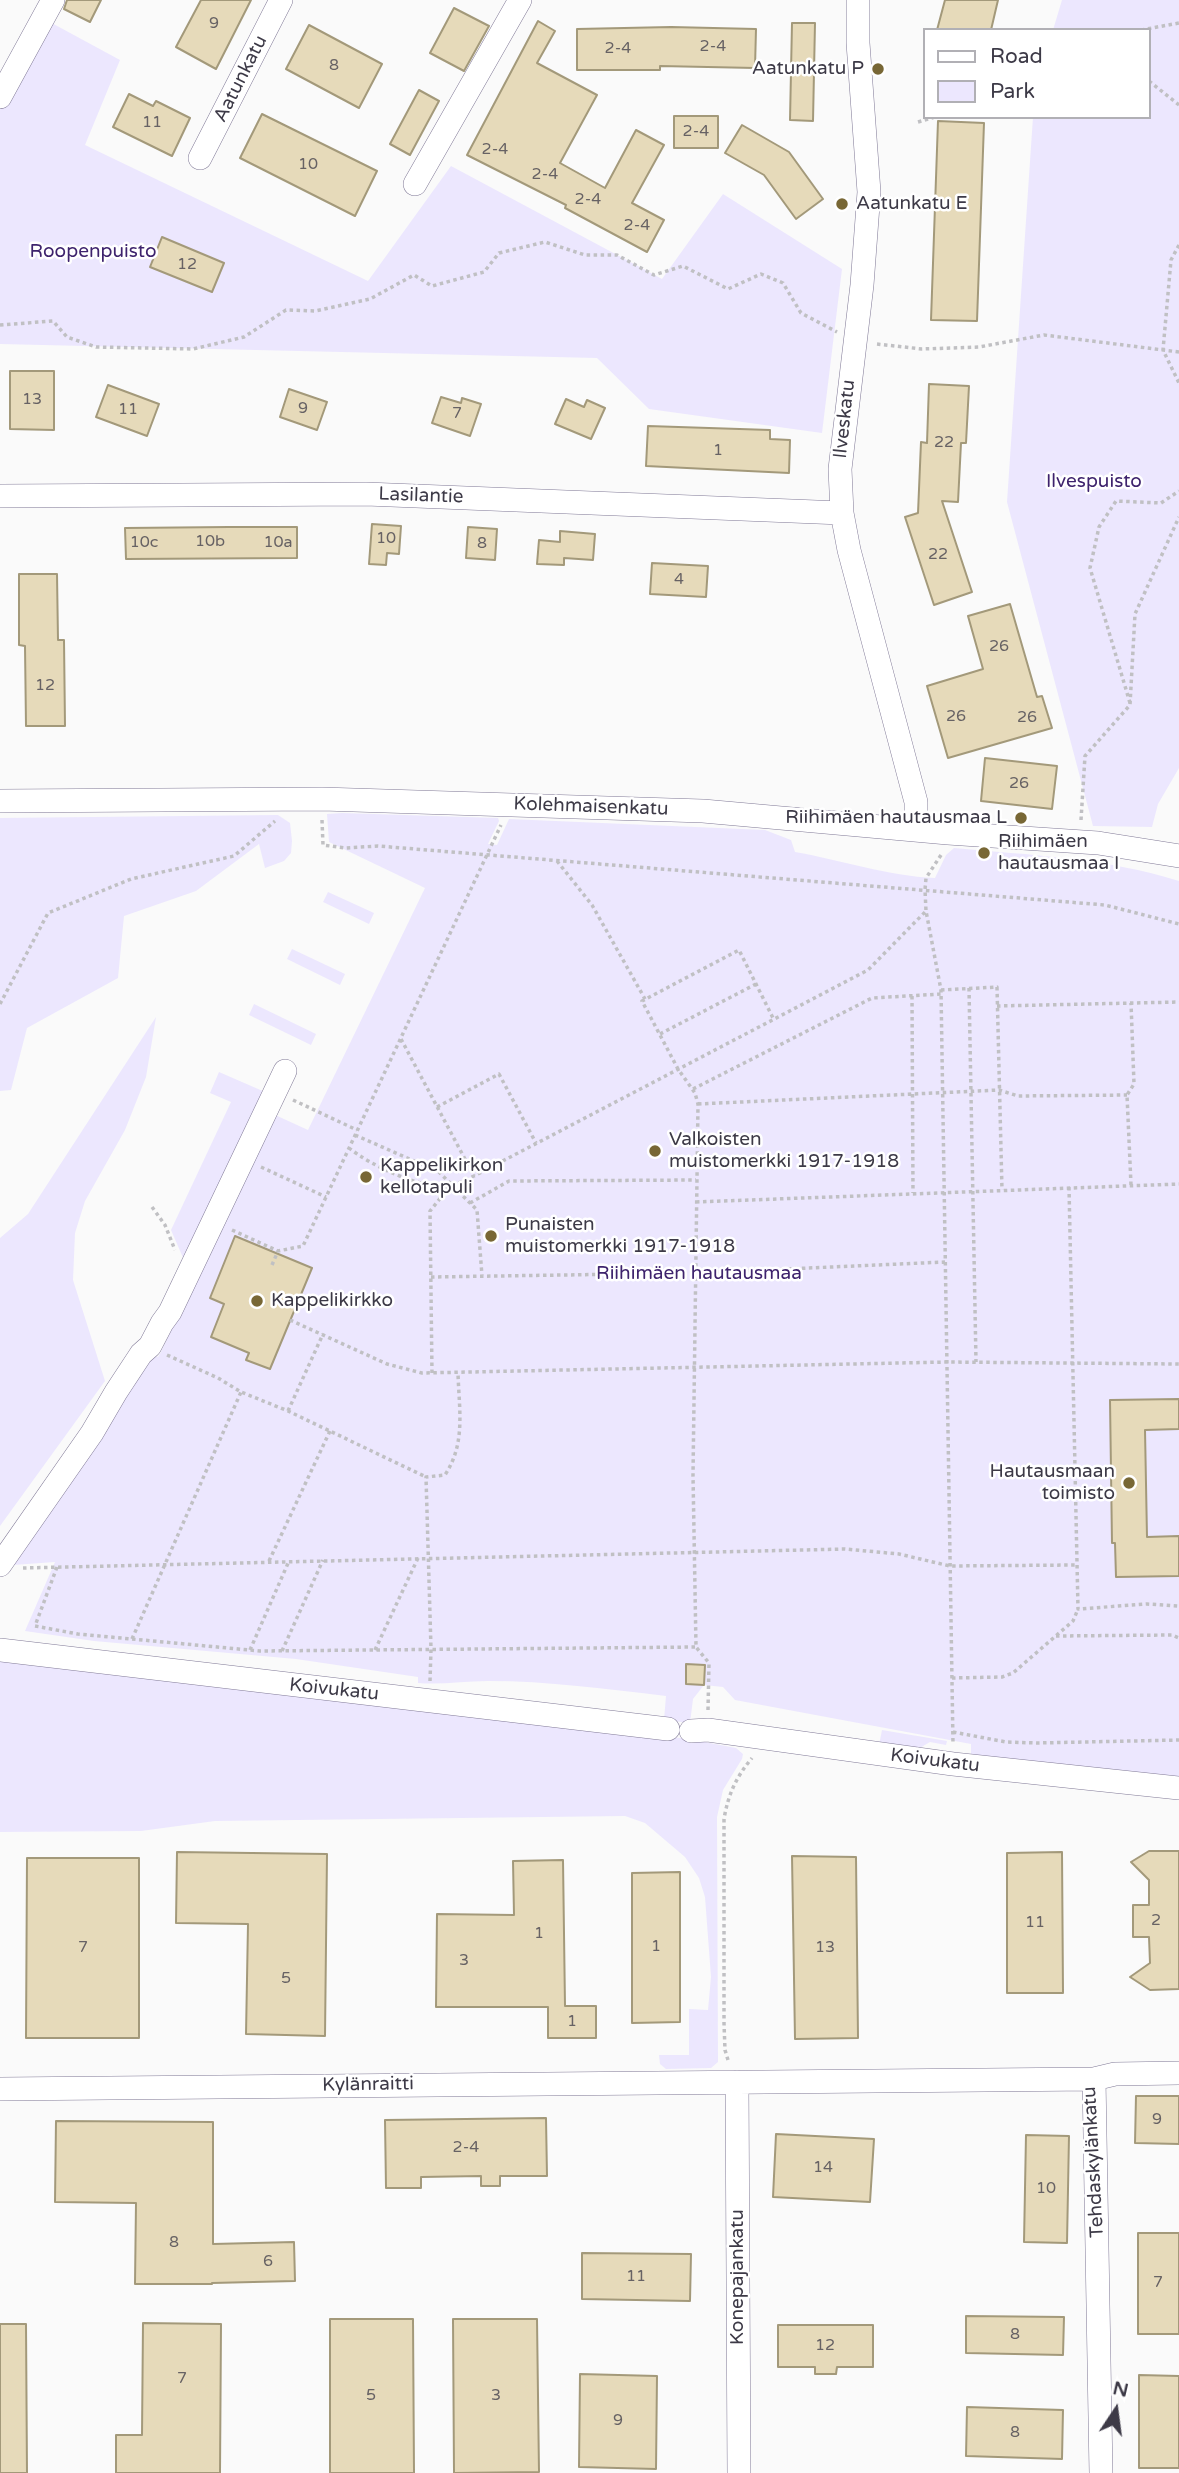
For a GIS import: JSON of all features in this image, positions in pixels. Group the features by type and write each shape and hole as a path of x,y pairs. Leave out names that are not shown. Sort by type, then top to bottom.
{"street":[{"path":"0,97 54,0"},
{"name":"Aatunkatu","path":"200,158 281,0"},
{"path":"415,184 520,0"},
{"name":"Ilveskatu","path":"858,0 858,43 869,192 840,469 842,513 852,562 916,802 916,829"},
{"name":"Lasilantie","path":"0,496 366,494 842,513"},
{"name":"Kolehmaisenkatu","path":"0,801 312,799 703,811 948,833 1098,843 1179,856"},
{"path":"10,1566 141,1354 150,1346 170,1312 285,1071"},
{"name":"Koivukatu","path":"0,1650 212,1677 758,1737 953,1764 1179,1788"},
{"path":"1094,2079 1115,2074 1179,2073"},
{"name":"Tehdaskylänkatu","path":"737,2082 1094,2079 1101,2473"},
{"name":"Kylänraitti","path":"0,2089 737,2082"},
{"name":"Konepajankatu","path":"737,2082 739,2473"}],"path":[{"path":"1151,28 1179,23"},
{"path":"1151,83 1179,105"},
{"path":"918,122 928,119"},
{"path":"0,324 53,321 67,337 96,347 193,349 244,337 286,310 315,312 370,299 414,275 432,286 484,272 499,253 545,242 585,255 617,255 654,275 683,266 728,289 761,274 783,283 801,313 855,342 922,349 979,347 1044,335 1179,352"},
{"path":"1179,245 1171,260 1163,350 1179,383"},
{"path":"1130,705 1090,568 1099,527 1116,501 1161,503 1179,491"},
{"path":"1081,824 1085,756 1130,705 1135,614 1179,517"},
{"path":"0,1004 48,913 131,879 234,856 312,799 323,845 345,848 378,846 1105,905 1179,924"},
{"path":"213,1222 278,1251 303,1246 510,804"},
{"path":"948,833 946,847 926,878 925,890 926,911 941,992 953,1764"},
{"path":"557,861 592,905 645,999"},
{"path":"432,1373 430,1211 451,1186 867,970 926,911"},
{"path":"689,1730 709,1662 696,1647 694,1551 698,1104 693,1089 678,1069 642,1001 739,950 774,1020"},
{"path":"660,1034 756,984"},
{"path":"693,1089 872,998 997,987 1002,1190"},
{"path":"969,988 976,1362"},
{"path":"912,996 913,1193"},
{"path":"997,1006 1179,1002"},
{"path":"1131,1003 1134,1084 1127,1095 1131,1185"},
{"path":"401,1039 474,1176"},
{"path":"436,1108 499,1074 536,1143"},
{"path":"698,1104 999,1090 1018,1096 1127,1095"},
{"path":"275,1092 439,1172 477,1210 482,1277"},
{"path":"349,1148 362,1158 421,1184 451,1186"},
{"path":"243,1158 326,1196"},
{"path":"470,1203 509,1181 697,1180"},
{"path":"696,1202 1179,1184"},
{"path":"952,1678 1002,1677 1013,1673 1073,1621 1078,1609 1069,1188"},
{"path":"152,1207 165,1225 186,1278"},
{"path":"272,1265 278,1251"},
{"path":"431,1278 695,1273 945,1262"},
{"path":"290,1320 387,1364 422,1373 947,1362 1179,1364"},
{"path":"288,1411 323,1334"},
{"path":"150,1346 218,1378 241,1392 288,1411 426,1477 445,1475 455,1460 459,1444 458,1373"},
{"path":"132,1639 241,1392"},
{"path":"270,1561 330,1431"},
{"path":"426,1477 431,1649 429,1700"},
{"path":"10,1566 694,1551 873,1551 950,1566 1076,1565"},
{"path":"375,1650 418,1558"},
{"path":"282,1651 323,1560"},
{"path":"250,1650 289,1561"},
{"path":"57,1567 35,1626 78,1634 282,1651 696,1647"},
{"path":"1078,1609 1147,1604 1179,1606"},
{"path":"1056,1636 1172,1635 1179,1638"},
{"path":"953,1732 1006,1742 1179,1740"},
{"path":"737,2082 725,2050 724,1819 733,1784 755,1754 758,1737"}],"green space":[{"name":"Ilvespuisto","path":"1062,0 1179,0 1179,768 1158,804 1152,827 1093,826 1007,502 1033,119 1151,119 1151,28 1054,28"},
{"name":"Roopenpuisto","path":"48,21 120,60 85,145 368,281 451,166 662,279 723,194 842,269 822,433 649,409 597,358 0,344 0,104"},
{"name":"Riihimäen hautausmaa","path":"327,814 498,818 488,844 497,845 509,819 765,830 791,840 795,852 917,877 935,878 946,855 954,848 1096,862 1179,881 1179,1778 975,1756 971,1754 971,1744 735,1700 723,1687 704,1685 693,1699 690,1723 664,1720 666,1696 533,1682 418,1683 418,1677 296,1659 94,1641 25,1631 55,1562 13,1565 151,1354 158,1357 161,1352 273,1114 308,1130 425,888 329,842"},
{"path":"278,815 290,823 291,853 284,861 265,868 259,844 196,891 124,916 118,978 27,1028 11,1090 0,1091 0,818"},
{"path":"328,892 374,913 369,924 323,902"},
{"path":"292,949 345,974 340,985 287,959"},
{"path":"254,1004 316,1034 311,1045 249,1015"},
{"path":"156,1017 146,1077 125,1130 85,1201 75,1233 73,1280 105,1381 0,1526 0,1238 28,1214"},
{"path":"219,1072 265,1092 184,1260 171,1230 231,1102 210,1093"},
{"path":"0,1660 689,1739 736,1748 743,1754 742,1759 723,1790 717,1817 718,2062 711,2068 666,2069 660,2064 659,2055 689,2055 689,2009 708,2010 711,1977 705,1897 699,1878 685,1857 645,1823 625,1816 215,1821 141,1831 0,1832"},
{"path":"882,1730 947,1741 946,1745 930,1742 918,1749 879,1745"}],"building":[{"path":"67,0 101,0 90,22 64,9"},
{"path":"201,0 251,0 216,69 176,47"},
{"path":"945,0 998,0 991,28 938,28"},
{"path":"454,8 489,26 464,71 430,53"},
{"path":"538,21 555,31 537,63 597,95 560,163 605,188 636,130 664,145 632,203 664,220 647,252 565,208 566,205 467,155"},
{"path":"792,23 815,23 813,121 790,120"},
{"path":"309,25 382,64 359,108 286,69"},
{"path":"577,29 756,29 755,68 660,66 660,70 577,70"},
{"path":"419,90 439,101 410,155 390,144"},
{"path":"129,94 153,106 156,101 190,118 172,156 113,127"},
{"path":"262,114 377,171 355,216 240,158"},
{"path":"674,116 718,116 718,148 674,148"},
{"path":"938,121 984,123 977,321 931,320"},
{"path":"742,125 789,152 823,199 796,219 764,175 725,153"},
{"path":"162,237 224,263 212,292 150,267"},
{"path":"10,371 54,371 54,430 10,429"},
{"path":"929,384 969,386 966,443 961,443 958,502 942,501 972,592 934,605 905,517 918,513 921,442 927,443"},
{"path":"108,385 159,404 147,436 96,417"},
{"path":"289,389 327,402 317,430 280,417"},
{"path":"441,397 461,403 462,398 481,404 470,436 432,423"},
{"path":"566,399 584,407 587,400 605,408 591,439 555,424"},
{"path":"648,426 770,430 770,439 790,440 789,473 646,466"},
{"path":"372,524 401,526 399,554 387,553 386,565 369,564"},
{"path":"297,527 297,558 126,559 125,528"},
{"path":"468,527 497,529 495,560 466,558"},
{"path":"560,531 595,534 593,560 564,558 564,565 537,564 539,540 560,542"},
{"path":"652,563 708,566 706,597 650,594"},
{"path":"19,574 57,574 58,640 64,640 65,726 26,726 25,646 19,645"},
{"path":"1010,604 1037,697 1042,696 1052,728 948,758 927,686 983,669 968,616"},
{"path":"985,758 1057,766 1052,809 981,801"},
{"name":"Kappelikirkko","path":"235,1236 312,1268 270,1369 246,1360 249,1353 211,1337 224,1304 210,1298"},
{"name":"Hautausmaan toimisto","path":"1179,1399 1179,1429 1145,1430 1147,1537 1179,1536 1179,1576 1116,1577 1115,1543 1112,1543 1110,1400"},
{"path":"686,1664 705,1665 704,1685 686,1684"},
{"path":"1149,1851 1179,1851 1179,1989 1150,1990 1130,1977 1150,1963 1149,1937 1133,1937 1133,1905 1149,1905 1149,1880 1131,1862"},
{"path":"177,1852 327,1854 325,2036 246,2034 248,1924 176,1923"},
{"path":"1062,1852 1063,1993 1007,1993 1007,1853"},
{"path":"792,1856 856,1857 858,2038 795,2039"},
{"path":"27,1858 139,1858 139,2038 26,2038"},
{"path":"563,1860 565,2006 596,2006 596,2038 548,2038 548,2007 436,2007 437,1914 514,1915 513,1861"},
{"path":"680,1872 680,2022 632,2023 632,1873"},
{"path":"1136,2096 1179,2096 1179,2144 1135,2143"},
{"path":"546,2118 547,2176 500,2176 500,2186 481,2186 481,2176 421,2177 421,2188 386,2188 385,2120"},
{"path":"56,2121 213,2122 213,2244 294,2242 295,2281 135,2284 136,2203 55,2202"},
{"path":"776,2134 874,2139 870,2202 773,2197"},
{"path":"1026,2135 1069,2136 1067,2243 1024,2242"},
{"path":"1138,2233 1179,2233 1179,2334 1138,2334"},
{"path":"582,2253 691,2254 690,2301 582,2299"},
{"path":"966,2316 1064,2317 1063,2355 966,2353"},
{"path":"330,2319 413,2319 414,2473 330,2473"},
{"path":"453,2319 537,2319 539,2472 454,2473"},
{"path":"143,2323 221,2324 220,2473 116,2473 116,2435 142,2435"},
{"path":"0,2324 26,2324 27,2473 0,2473"},
{"path":"778,2325 873,2325 873,2367 837,2367 836,2374 815,2374 815,2367 778,2367"},
{"path":"580,2374 657,2376 656,2469 579,2467"},
{"path":"1139,2375 1179,2376 1179,2468 1139,2468"},
{"path":"967,2407 1063,2410 1062,2459 966,2456"}],"place":[{"name":"Aatunkatu P","path":"878,69"},
{"name":"Aatunkatu E","path":"842,204"},
{"name":"Riihimäen hautausmaa L","path":"1021,818"},
{"name":"Riihimäen hautausmaa I","path":"984,853"},
{"name":"Valkoisten muistomerkki 1917-1918","path":"655,1151"},
{"name":"Kappelikirkon kellotapuli","path":"366,1177"},
{"name":"Punaisten muistomerkki 1917-1918","path":"491,1236"},
{"name":"Kappelikirkko","path":"257,1301"},
{"name":"Hautausmaan toimisto","path":"1129,1483"}]}
